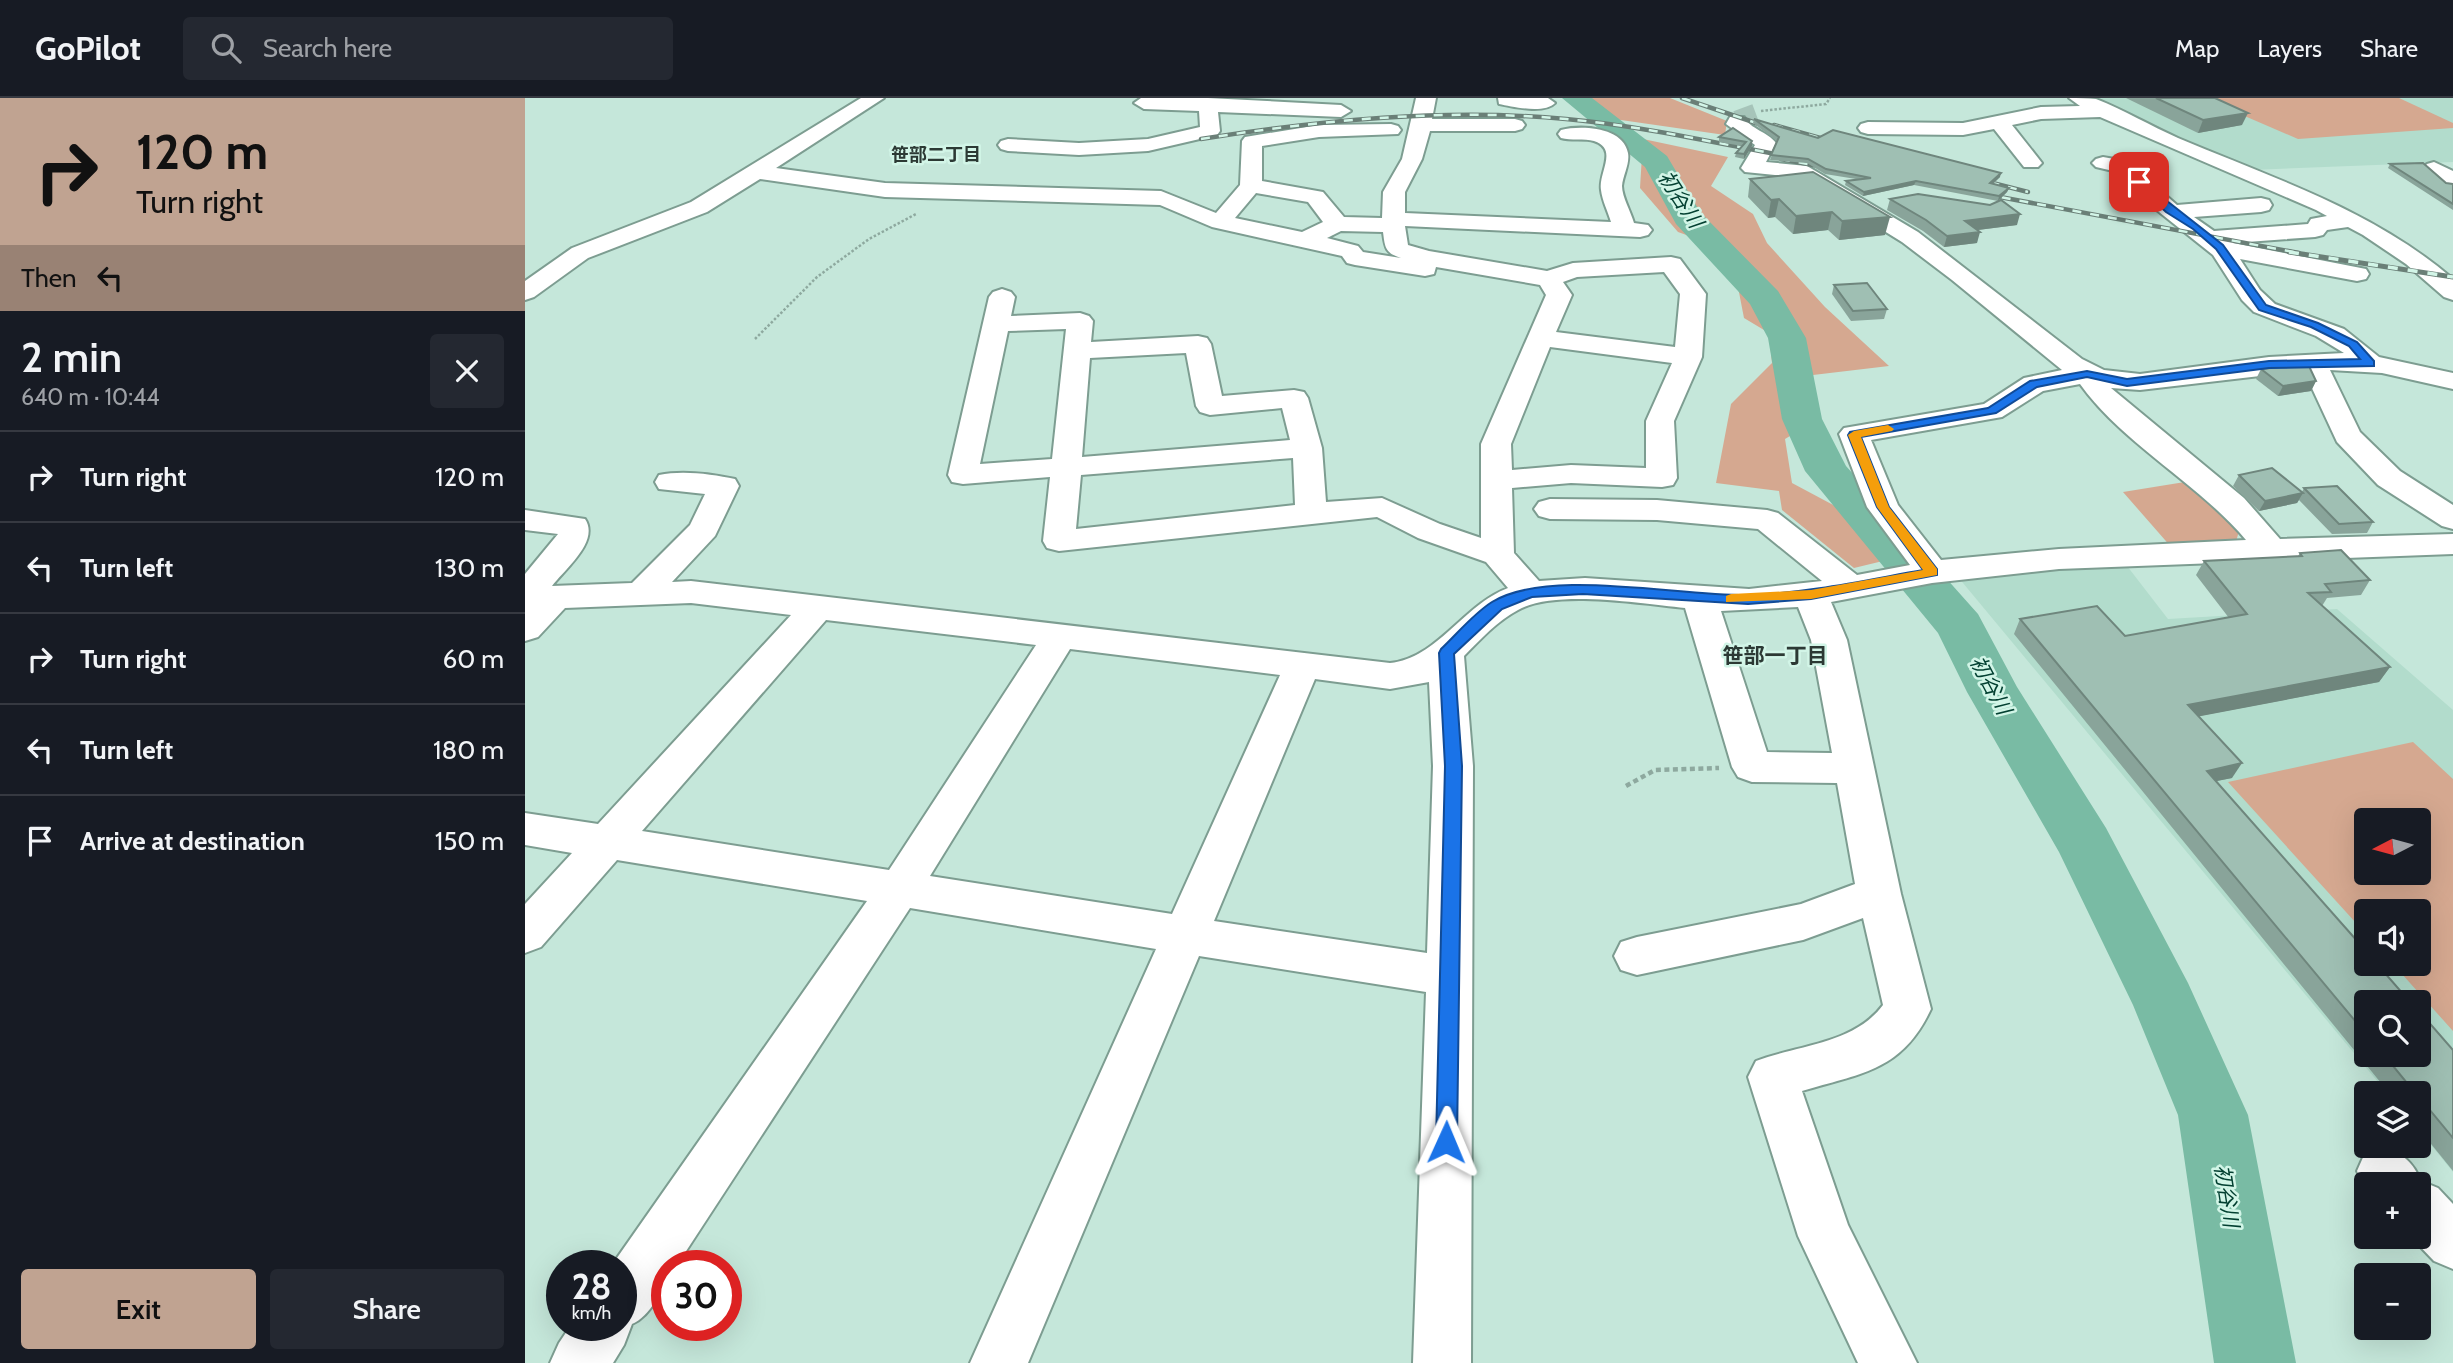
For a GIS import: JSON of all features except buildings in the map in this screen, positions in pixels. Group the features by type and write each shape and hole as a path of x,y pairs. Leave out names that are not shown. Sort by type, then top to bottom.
{"street":[{"path":"525,292 580,253 699,207 874,98"},
{"path":"1426,98 1412,159 1394,192 1393,222 1397,249 1425,258 1549,279 1573,271 1671,264 1693,294 1688,357 1660,421 1662,478 1571,474 1496,481"},
{"path":"2078,98 2101,111 2350,220 2398,248 2453,292"},
{"path":"1121,99 1144,103 1383,111 1391,131"},
{"path":"1137,176 1252,141 1319,131 1391,131 1505,125 1499,106 1508,99 1545,103"},
{"path":"1144,103 1148,145"},
{"path":"978,194 1010,159 1035,147 1079,149 1148,145 1210,131 1208,104"},
{"path":"1761,111 1739,112 1736,124 1766,143 1752,168 1799,171 1813,178 1876,197 1951,267 2072,365 2087,374 2127,382 2269,365 2313,362 2370,363 2453,381"},
{"path":"1868,128 1963,129 2005,115 2101,111"},
{"path":"2005,115 2031,163"},
{"path":"1305,240 1337,224 1393,222 1633,229 1611,188 1618,156 1615,146 1599,135 1568,134"},
{"path":"1220,222 1251,186 1252,141"},
{"path":"2103,163 2135,169 2139,182 2172,212 2214,242 2259,285 2263,307 2315,325 2353,344 2370,363"},
{"path":"2434,168 2453,180"},
{"path":"755,172 885,190 1161,198 1178,202 1201,217 1350,251 1355,258 1425,269"},
{"path":"1035,195 1106,174"},
{"path":"2093,184 2139,182"},
{"path":"1251,186 1315,197 1337,224"},
{"path":"2172,212 2261,205"},
{"path":"2214,242 2315,230 2319,224 2350,220"},
{"path":"2214,242 2276,258 2296,287 2340,289 2323,267 2357,274"},
{"path":"1498,555 1496,444 1559,295 1549,279"},
{"path":"1307,448 1066,467 963,475 999,311 1080,321 1078,351 1066,467 1059,541 1382,507 1429,531 1498,555 1530,593"},
{"path":"1541,338 1688,357"},
{"path":"1078,351 1198,344 1210,406 1294,398 1307,448 1311,513"},
{"path":"2313,362 2347,436 2389,478 2453,519"},
{"path":"2087,374 2107,401 2233,505 2270,549"},
{"path":"1933,572 1883,507 1854,435 1992,411 2034,384 2087,374"},
{"path":"2418,374 2453,406"},
{"path":"641,594 704,529 724,486 670,482"},
{"path":"1550,509 1657,510 1767,520 1831,591 1829,639 1878,894 1907,1009 1893,1029 1867,1050 1773,1077 1825,1236 1888,1363"},
{"path":"525,520 574,526 574,537 533,604"},
{"path":"533,604 691,592 1390,676 1416,673 1446,653 1497,606 1530,593 1583,590 1748,600 1831,591 1933,572 2089,556 2453,544"},
{"path":"1699,597 1752,767 1854,768"},
{"path":"525,934 819,606"},
{"path":"637,1276 901,887 1060,636"},
{"path":"1442,1363 1453,766 1446,653"},
{"path":"999,1363 1301,667"},
{"path":"525,829 901,887 1184,936 1450,976"},
{"path":"1637,956 1803,922 1878,894"},
{"path":"2431,1220 2453,1242"},
{"path":"579,1363 593,1341"}],"path":[{"path":"1761,111 1826,104 1830,98"},
{"path":"755,339 817,277 869,239 917,213 939,193"},
{"path":"1626,786 1655,770 1752,767"}],"shaded area":[{"path":"1588,98 1670,98 1727,121 1725,135 1614,119"},
{"path":"2088,98 2453,98 2453,162 2251,170"},
{"path":"2203,98 2399,98 2453,123 2453,128 2298,139"},
{"path":"1643,139 1728,157 1711,186 1753,214 1767,243 1825,307 1889,366 1813,375 1815,421 1785,439 1792,483 1837,507 1887,560 1854,568 1782,510 1779,491 1716,483 1731,404 1772,363 1769,333 1744,318 1731,251 1678,232 1640,188"},
{"path":"2191,481 2241,524 2235,545 2172,548 2123,492"},
{"path":"2124,562 2168,619 2337,609 2453,710 2453,1172 2431,1145 2431,1081 2377,1081 2366,1067 2431,1067 2431,990 2354,990 2354,1053 1958,577"},
{"path":"2413,742 2453,779 2453,1031 2431,1006 2431,990 2416,990 2404,976 2431,976 2431,899 2354,899 2354,921 2228,782"}],"waterway":[{"name":"初谷川","path":"1575,98 1657,162 1687,217 1765,299 1787,338 1802,419 1827,471 1960,626 1993,692 2085,844 2165,1003 2213,1115 2255,1363"}],"tunnel":[{"path":"1737,121 1756,114"}],"railway":[{"path":"1682,98 1771,128"},
{"path":"1201,139 1337,121 1429,115 1520,116 1623,126 1791,157"},
{"path":"1774,125 1838,143"},
{"path":"1781,159 1829,168"},
{"path":"1973,178 2028,192"},
{"path":"1984,194 2299,253"},
{"path":"2289,252 2453,277"}],"slow traffic":[{"path":"1731,599 1811,595 1933,572 1883,507 1854,435 1888,429"}],"district":[{"name":"笹部二丁目","path":"936,155"},
{"name":"笹部一丁目","path":"1775,655"}],"route":[{"path":"1446,1142 1453,766 1446,653 1497,606 1530,593 1583,590 1748,600 1811,595 1933,572 1883,507 1854,435 1992,411 2034,384 2087,374 2112,381 2140,382 2269,365 2328,361 2370,363 2353,344 2315,325 2263,307 2219,247 2196,227 2169,210 2139,182"}]}
